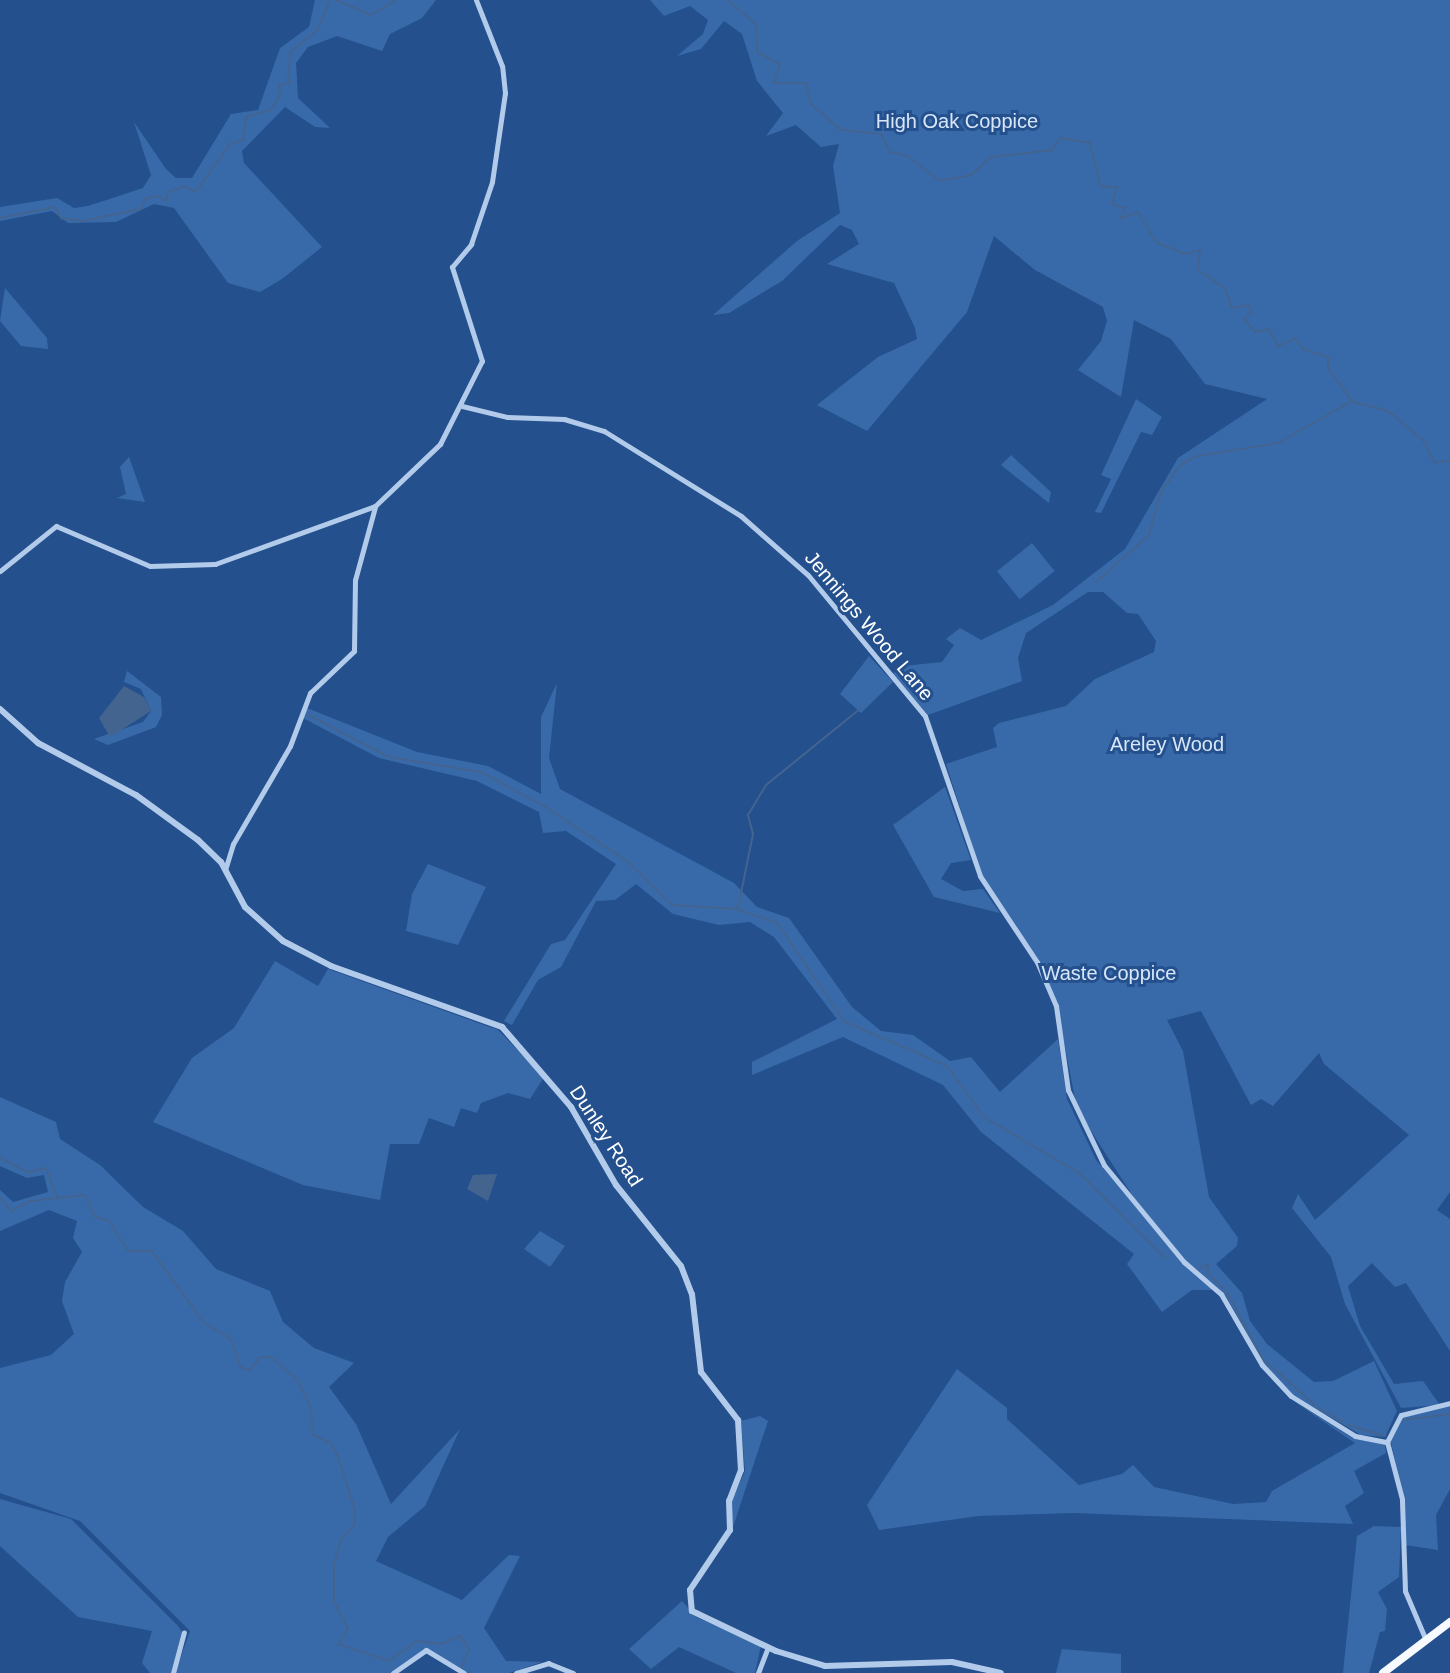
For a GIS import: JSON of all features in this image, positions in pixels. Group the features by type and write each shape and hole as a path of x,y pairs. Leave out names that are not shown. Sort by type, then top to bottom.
{"main road":[{"path":"1383,1673 1425,1638 1450,1622"}],"street":[{"path":"0,571 56,526 150,566 186,568 215,564 375,506 440,444 462,406 482,355 452,267 471,244 492,182 505,93 502,66 476,0"},
{"name":"Jennings Wood Lane","path":"462,406 507,417 564,419 604,431 741,516 808,575 930,725 980,876 1037,962 1056,1006 1068,1090 1104,1165 1184,1262 1221,1294 1262,1365 1295,1400 1355,1436 1387,1442"},
{"path":"225,870 233,844 290,746 310,693 354,651 355,580 375,506"},
{"name":"Dunley Road","path":"0,709 38,743 154,806 212,852 250,913 294,948 509,1033 571,1107 616,1185 675,1256 692,1294 700,1368 738,1420 742,1463 729,1501 729,1534 687,1601 695,1613 768,1647"},
{"path":"1425,1638 1402,1577 1402,1499 1387,1442 1401,1415 1450,1403"},
{"path":"173,1673 184,1632"},
{"path":"758,1673 768,1647 841,1668 942,1662 1001,1673"},
{"path":"393,1673 422,1650 453,1664 464,1673"},
{"path":"516,1673 548,1663 573,1673"}],"green space":[{"path":"315,0 436,0 422,18 390,34 382,51 337,36 308,47 296,63 298,98 330,128 315,127 285,107 242,151 244,163 322,247 282,279 260,292 228,283 174,208 154,204 116,222 68,223 52,211 0,221 0,207 57,198 74,208 143,188 151,175 134,122 166,169 176,178 192,178 231,114 258,110 280,48 309,27"},
{"path":"650,0 1450,0 1450,1192 1437,1210 1450,1219 1450,1351 1406,1283 1395,1287 1372,1263 1348,1286 1360,1326 1394,1384 1423,1381 1440,1405 1401,1408 1345,1304 1331,1257 1292,1208 1298,1194 1315,1220 1409,1135 1324,1064 1319,1053 1273,1106 1261,1099 1251,1105 1201,1011 1167,1020 1183,1051 1209,1197 1238,1238 1237,1246 1216,1264 1242,1293 1250,1321 1267,1344 1314,1382 1333,1381 1374,1361 1397,1411 1385,1437 1361,1435 1291,1394 1265,1366 1226,1296 1195,1273 1213,1290 1192,1290 1162,1312 1127,1264 1134,1254 981,1132 943,1085 843,1037 752,1075 752,1062 837,1019 774,937 750,922 719,925 673,914 636,884 615,900 596,901 561,967 538,980 512,1025 504,1021 551,944 565,940 616,864 566,831 543,833 539,812 477,781 379,758 303,718 307,708 417,752 488,766 541,794 541,717 557,683 549,758 560,789 734,883 757,907 789,918 852,1007 881,1031 913,1035 950,1061 971,1057 1000,1092 1058,1039 1067,1099 1096,1160 1145,1215 1077,1109 1057,1006 1043,968 982,876 946,764 997,747 993,728 999,723 1066,706 1095,679 1154,652 1156,641 1138,614 1127,613 1103,592 1088,592 1026,633 1018,658 1022,681 928,715 892,674 904,666 942,662 954,645 946,639 960,628 981,640 1053,605 1125,549 1178,458 1267,399 1205,384 1171,339 1134,320 1121,397 1078,370 1101,341 1107,321 1103,307 1035,270 994,236 967,312 867,431 817,405 878,357 917,339 915,328 894,283 827,264 859,244 852,230 840,225 782,281 729,313 713,315 797,241 840,213 833,166 839,144 821,147 796,125 766,136 783,113 757,81 742,34 724,21 701,49 677,56 703,34 708,20 690,6 664,16"},
{"path":"5,288 47,338 48,349 21,346 0,321"},
{"path":"1136,399 1162,417 1152,435 1141,432 1101,513 1095,512 1111,479 1101,475"},
{"path":"1011,455 1051,492 1049,503 1001,465"},
{"path":"129,457 145,502 117,498 126,494 120,467"},
{"path":"1032,543 1055,571 1020,599 997,571"},
{"path":"869,656 893,682 861,713 840,694"},
{"path":"127,671 161,697 162,715 156,727 108,745 94,739 143,722 151,711 141,689 124,682"},
{"path":"945,787 971,860 951,863 941,879 963,891 983,889 1000,913 934,897 893,825"},
{"path":"428,864 486,887 458,945 406,931 412,894"},
{"path":"275,961 318,986 328,969 498,1030 544,1077 530,1099 508,1093 481,1103 477,1113 461,1108 454,1127 429,1118 419,1144 390,1144 380,1200 303,1185 153,1122 192,1058 234,1028"},
{"path":"0,1097 56,1122 60,1139 100,1165 143,1207 183,1231 216,1269 270,1291 283,1322 314,1348 354,1363 329,1387 356,1424 391,1504 460,1429 425,1506 388,1537 376,1561 462,1600 509,1555 520,1556 484,1628 506,1661 542,1662 509,1673 467,1673 426,1648 390,1673 175,1673 190,1631 80,1521 0,1493 0,1368 51,1355 74,1334 62,1301 65,1282 82,1252 73,1238 77,1221 49,1210 0,1231 0,1190 13,1202 48,1192 44,1175 27,1178 0,1166"},
{"path":"540,1231 565,1246 550,1267 524,1249"},
{"path":"957,1369 1007,1408 1007,1419 1079,1485 1122,1474 1133,1465 1154,1487 1233,1504 1266,1502 1272,1491 1355,1443 1296,1403 1354,1439 1385,1444 1386,1453 1354,1471 1364,1493 1345,1506 1353,1524 1074,1513 978,1516 879,1530 867,1505"},
{"path":"1450,1405 1450,1489 1436,1515 1438,1550 1405,1545 1405,1502 1390,1438 1402,1417"},
{"path":"760,1416 768,1421 732,1530 732,1501 745,1471 741,1421"},
{"path":"0,1499 71,1519 178,1626 182,1632 171,1673 150,1673 142,1663 152,1631 78,1617 0,1546"},
{"path":"1374,1526 1401,1527 1399,1577 1378,1592 1387,1609 1385,1631 1380,1632 1369,1673 1343,1673 1357,1536"},
{"path":"682,1601 696,1617 761,1645 755,1673 736,1673 679,1647 651,1669 629,1649"},
{"path":"1062,1649 1121,1654 1121,1673 1056,1673"}],"shaded area":[{"path":"124,686 144,697 151,711 110,737 99,718"},
{"path":"497,1174 488,1201 467,1189 473,1175"}],"waterway":[{"path":"0,218 55,207 61,218 83,221 141,209 145,199 159,196 166,201 168,192 185,186 196,192 230,144 243,140 246,117 271,110 281,94 279,85 288,84 290,52 317,31 330,0"},
{"path":"336,0 371,15 396,0"},
{"path":"728,0 756,24 757,52 780,64 774,83 806,83 811,104 841,130 881,134 890,152 908,156 940,181 971,175 991,157 1052,150 1060,138 1090,143 1101,187 1117,187 1112,204 1125,208 1120,219 1138,212 1156,242 1184,254 1200,250 1198,270 1225,288 1232,308 1248,305 1252,313 1244,318 1255,332 1269,329 1278,346 1295,338 1303,349 1328,357 1328,368 1352,401"},
{"path":"1096,582 1149,535 1161,492 1180,465 1197,456 1278,443 1352,401"},
{"path":"1353,402 1388,411 1423,440 1434,462 1450,461"},
{"path":"738,908 753,834 748,815 766,785 861,708"},
{"path":"309,715 389,757 481,772 546,807 627,861 672,905 736,909 777,923 845,1022 947,1066 984,1117 1079,1173 1164,1257"},
{"path":"0,1158 28,1172 46,1168 57,1197"},
{"path":"0,1197 11,1211 31,1201 85,1195 95,1217 108,1220 128,1251 152,1251 204,1323 231,1339 240,1367 250,1370 260,1357 270,1357 296,1378 311,1407 313,1435 331,1443 355,1511 355,1524 341,1540 334,1564 334,1602 348,1628 338,1644 389,1661 417,1641 441,1644 460,1636 469,1649 461,1669"},
{"path":"1197,1270 1208,1264 1208,1273 1228,1294 1262,1358 1315,1405"},
{"path":"1319,1408 1343,1422"},
{"path":"1402,1420 1450,1414"},
{"path":"1347,1425 1385,1436"}],"park label":[{"name":"High Oak Coppice","path":"957,121"},
{"name":"Areley Wood","path":"1167,744"},
{"name":"Waste Coppice","path":"1109,973"}]}
